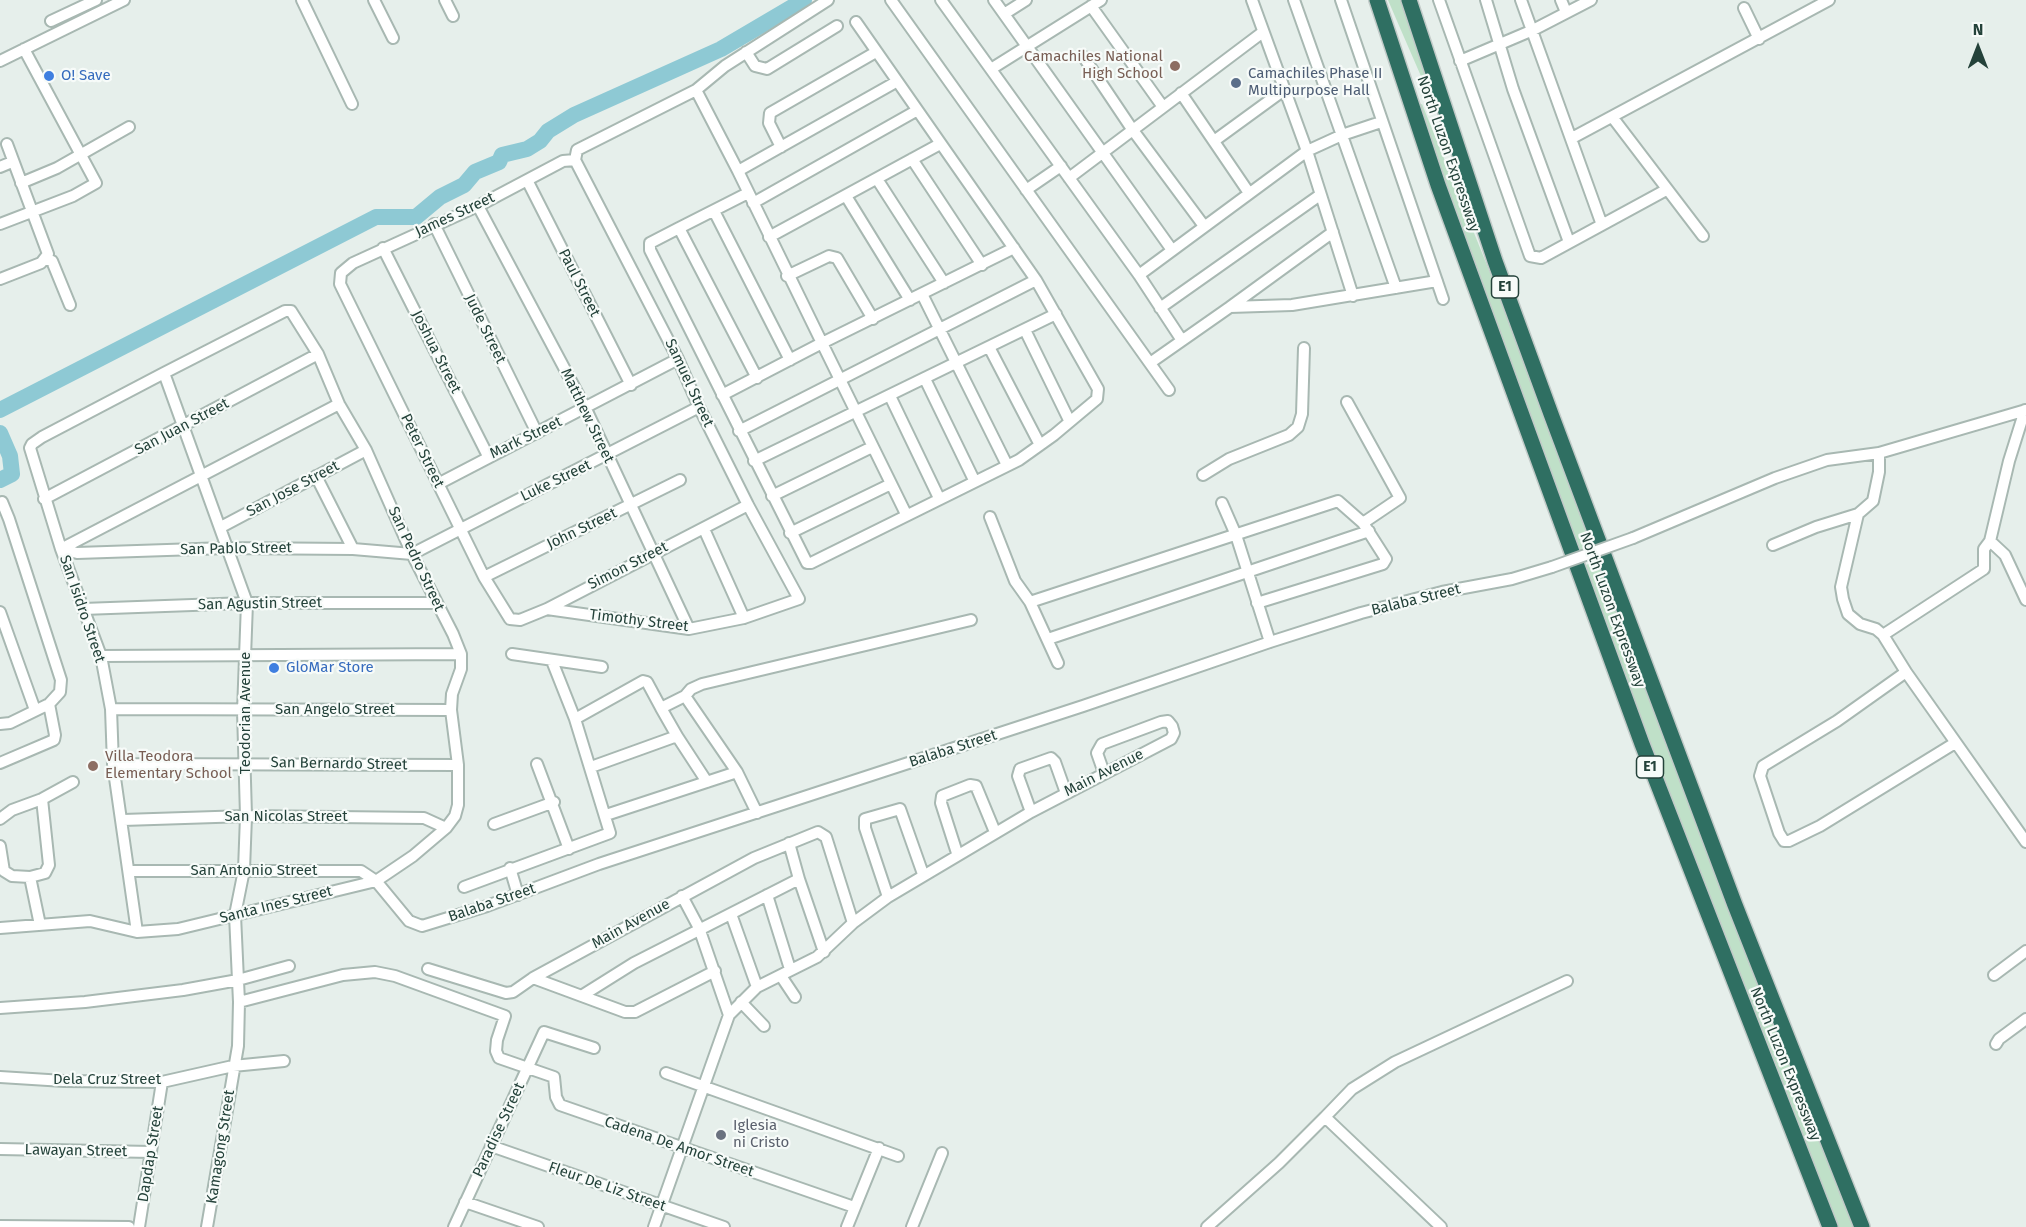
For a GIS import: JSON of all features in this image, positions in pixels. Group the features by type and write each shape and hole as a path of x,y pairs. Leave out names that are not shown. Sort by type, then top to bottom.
{"highway":[{"name":"North Luzon Expressway","path":"1377,0 1438,185 1642,744 1830,1227"},
{"name":"North Luzon Expressway","path":"1409,0 1495,261 1559,436 1735,905 1862,1227"}],"street":[{"path":"51,21 96,0"},
{"path":"0,61 124,0"},
{"path":"302,0 352,104"},
{"path":"374,0 393,38"},
{"path":"445,0 453,16"},
{"path":"577,163 577,150 696,90 746,52 828,0"},
{"path":"891,0 1169,390"},
{"path":"941,0 1139,275 1181,339"},
{"path":"994,0 1101,154 1172,250"},
{"path":"1004,14 1026,0"},
{"path":"991,69 1101,0"},
{"path":"1252,0 1307,151 1353,296"},
{"path":"1294,0 1396,288"},
{"path":"1341,0 1443,299"},
{"path":"1439,0 1530,256 1541,258 1666,190"},
{"path":"1486,0 1499,45 1569,242"},
{"path":"1521,0 1602,225"},
{"path":"1561,0 1566,12"},
{"path":"1460,61 1533,30 1591,0"},
{"path":"1572,138 1829,0"},
{"path":"1091,6 1163,107"},
{"path":"1744,8 1759,39"},
{"path":"856,22 1036,280 1099,394 1040,446 1007,465 811,563 803,558 649,247 650,243 679,228 714,211 751,198 916,111"},
{"path":"746,52 758,68 767,69 837,26"},
{"path":"1069,178 1263,32"},
{"path":"0,224 95,185 95,181 24,49"},
{"path":"781,147 769,123 770,113 876,51"},
{"path":"1083,56 1132,129 1204,226"},
{"path":"738,171 896,82"},
{"path":"696,90 906,514"},
{"path":"1214,141 1284,90"},
{"path":"1181,93 1249,193"},
{"path":"1613,118 1703,236"},
{"path":"1139,275 1307,151 1342,135 1381,122"},
{"path":"21,183 57,168 129,127"},
{"path":"7,144 47,256 52,261 70,305"},
{"path":"769,237 940,144"},
{"path":"912,159 982,265"},
{"name":"James Street","path":"340,284 341,273 346,267 383,248 478,206 563,161 577,163"},
{"path":"0,167 12,162"},
{"name":"Samuel Street","path":"577,163 678,359 699,408 748,505 800,599"},
{"path":"1026,190 1061,166"},
{"path":"877,179 944,283"},
{"name":"Paul Street","path":"527,180 631,386"},
{"path":"1160,308 1320,195"},
{"path":"846,196 910,300"},
{"name":"Matthew Street","path":"478,206 586,409 689,629"},
{"path":"714,211 790,360"},
{"name":"Jude Street","path":"434,224 537,433"},
{"path":"679,228 757,378"},
{"path":"1150,363 1333,232"},
{"name":"Joshua Street","path":"383,248 488,456"},
{"path":"722,395 1014,249"},
{"path":"0,279 47,256"},
{"path":"787,276 829,256 837,258 873,319"},
{"path":"739,431 1036,280"},
{"path":"1230,307 1271,308 1437,281"},
{"name":"Peter Street","path":"340,284 484,577 507,616"},
{"path":"922,294 1007,465"},
{"name":"San Pedro Street","path":"164,373 285,311 295,315 318,354 339,404 366,450 412,554 461,654"},
{"path":"754,461 1056,314"},
{"path":"1025,330 1069,420"},
{"path":"989,347 1040,446"},
{"path":"1203,475 1229,459 1289,435 1298,427 1302,414 1304,348"},
{"name":"San Juan Street","path":"44,499 318,354"},
{"name":"Mark Street","path":"438,484 488,456 631,386 678,359"},
{"name":"Teodorian Avenue","path":"164,373 247,603 243,711 246,816 244,870 235,915 239,1002 238,1046 233,1066"},
{"name":"San Isidro Street","path":"137,932 123,820 113,764 111,709 100,656 44,499 30,448 42,438 164,373"},
{"path":"925,379 974,480"},
{"path":"890,396 939,498"},
{"path":"1048,639 1247,572 1366,527 1400,498 1347,402"},
{"path":"61,549 339,404"},
{"name":"Luke Street","path":"412,554 699,408"},
{"path":"1883,635 1984,569 1984,549 1990,541 2009,461 2026,410"},
{"name":"Balaba Street","path":"376,881 401,914 416,926 432,923 518,895 599,864 1361,613 1442,592 1512,579 1552,567 1633,538 1766,482 1816,464 1879,453 2026,410"},
{"path":"772,496 873,447"},
{"name":"San Jose Street","path":"221,527 366,450"},
{"path":"1773,545 1816,527 1858,514 1873,501 1879,472 1879,453"},
{"path":"316,476 352,549"},
{"name":"John Street","path":"484,577 680,480"},
{"path":"790,532 891,484"},
{"path":"1030,602 1338,501 1366,527 1386,562 1257,603"},
{"path":"0,503 2,502 9,519 60,676 60,692 49,704 10,723 0,724"},
{"path":"1222,503 1236,535 1270,642"},
{"name":"Simon Street","path":"507,616 520,620 547,609 748,505"},
{"path":"1858,514 1841,587 1848,614 1860,624 1876,629 1883,635 1955,743 2026,842"},
{"path":"990,517 1015,581 1030,602 1058,663"},
{"path":"704,529 744,618"},
{"path":"1990,541 2005,555 2026,600"},
{"name":"San Pablo Street","path":"61,549 85,553 227,548 352,549 412,554"},
{"name":"Timothy Street","path":"547,609 689,629 744,618 800,599"},
{"name":"San Agustin Street","path":"83,609 247,603 436,603"},
{"path":"0,612 35,710"},
{"path":"661,708 686,696 691,689 702,684 971,620"},
{"path":"100,656 461,654 461,669 452,694 451,710 458,765 458,805 455,816 446,828"},
{"path":"512,654 602,667"},
{"path":"464,887 510,868 609,834 606,815 591,767 552,661"},
{"path":"1906,672 1837,721 1763,766 1760,776 1781,838 1789,842 1820,826 1955,743"},
{"path":"575,719 643,681 647,682 706,782"},
{"path":"686,696 737,772 757,813"},
{"path":"0,763 54,740 49,704"},
{"name":"San Angelo Street","path":"111,709 451,710"},
{"name":"Main Avenue","path":"654,1227 729,1015 741,1002 756,987 824,952 853,923 923,874 1031,812 1171,739 1174,733 1173,726 1168,721 1161,722 1102,744 1097,753 1104,773"},
{"path":"591,767 677,736"},
{"path":"1031,812 1018,776 1020,769 1053,759 1066,793"},
{"name":"San Bernardo Street","path":"113,764 246,762 458,765"},
{"path":"537,764 554,802 569,849"},
{"path":"606,815 737,772"},
{"path":"0,819 12,810 42,799 73,782"},
{"path":"957,854 941,803 942,796 970,785 976,786 995,832"},
{"path":"0,846 4,871 12,876 30,877 45,873 49,865 42,799"},
{"path":"494,824 554,802"},
{"path":"888,897 864,822 871,816 897,809 903,813 923,874"},
{"name":"San Nicolas Street","path":"123,820 246,816 424,818 446,828"},
{"name":"Santa Ines Street","path":"0,928 90,921 137,932 178,928 376,881 413,856 446,828"},
{"name":"Main Avenue","path":"428,969 506,993 682,896 789,843 818,832 825,834 853,923"},
{"path":"789,843 824,952"},
{"path":"510,868 518,895"},
{"name":"San Antonio Street","path":"129,871 361,872 376,881"},
{"path":"30,877 40,925"},
{"path":"583,995 634,963 699,928 800,879"},
{"path":"767,895 785,973 795,997"},
{"path":"682,896 699,928 729,1015"},
{"path":"731,914 756,987"},
{"path":"1994,975 2026,951"},
{"path":"0,1008 86,1002 183,990 238,980 289,966"},
{"path":"533,978 625,1012 635,1012 715,971"},
{"path":"239,1002 343,975 386,973 505,1016 496,1051 499,1058 509,1063 527,1066"},
{"path":"1206,1227 1279,1164 1352,1089 1395,1062 1567,981"},
{"path":"741,1002 764,1026"},
{"path":"1996,1044 1999,1039 2026,1019"},
{"name":"Paradise Street","path":"454,1227 544,1032 594,1048"},
{"name":"Dela Cruz Street","path":"0,1077 64,1081 162,1082 233,1066 284,1061"},
{"name":"Kamagong Street","path":"207,1227 233,1066"},
{"name":"Cadena De Amor Street","path":"527,1066 554,1077 555,1097 560,1105 854,1208"},
{"path":"666,1073 898,1156"},
{"name":"Dapdap Street","path":"139,1227 162,1082"},
{"path":"1325,1117 1441,1227"},
{"name":"Fleur De Liz Street","path":"491,1146 724,1227"},
{"path":"847,1227 879,1148"},
{"name":"Lawayan Street","path":"0,1149 151,1152"},
{"path":"912,1227 942,1153"},
{"path":"465,1202 538,1227"},
{"path":"0,1226 129,1227"}],"green space":[{"path":"1388,0 1401,0 1437,113 1397,21"},
{"path":"1422,104 1518,342 1595,552 1577,559 1416,106"},
{"path":"1597,561 1729,908 1855,1227 1835,1227 1580,567"}],"waterway":[{"path":"0,410 376,217 416,217 440,197 464,185 475,172 499,162 502,155 527,149 540,141 548,131 574,115 721,49 804,0"},
{"path":"0,433 10,456 12,474 0,480"}],"place":[{"name":"Camachiles National High School","path":"1175,66"},
{"name":"O! Save","path":"49,76"},
{"name":"Camachiles Phase II Multipurpose Hall","path":"1236,83"},
{"name":"GloMar Store","path":"274,668"},
{"name":"Villa Teodora Elementary School","path":"93,766"},
{"name":"Iglesia ni Cristo","path":"721,1135"}]}
